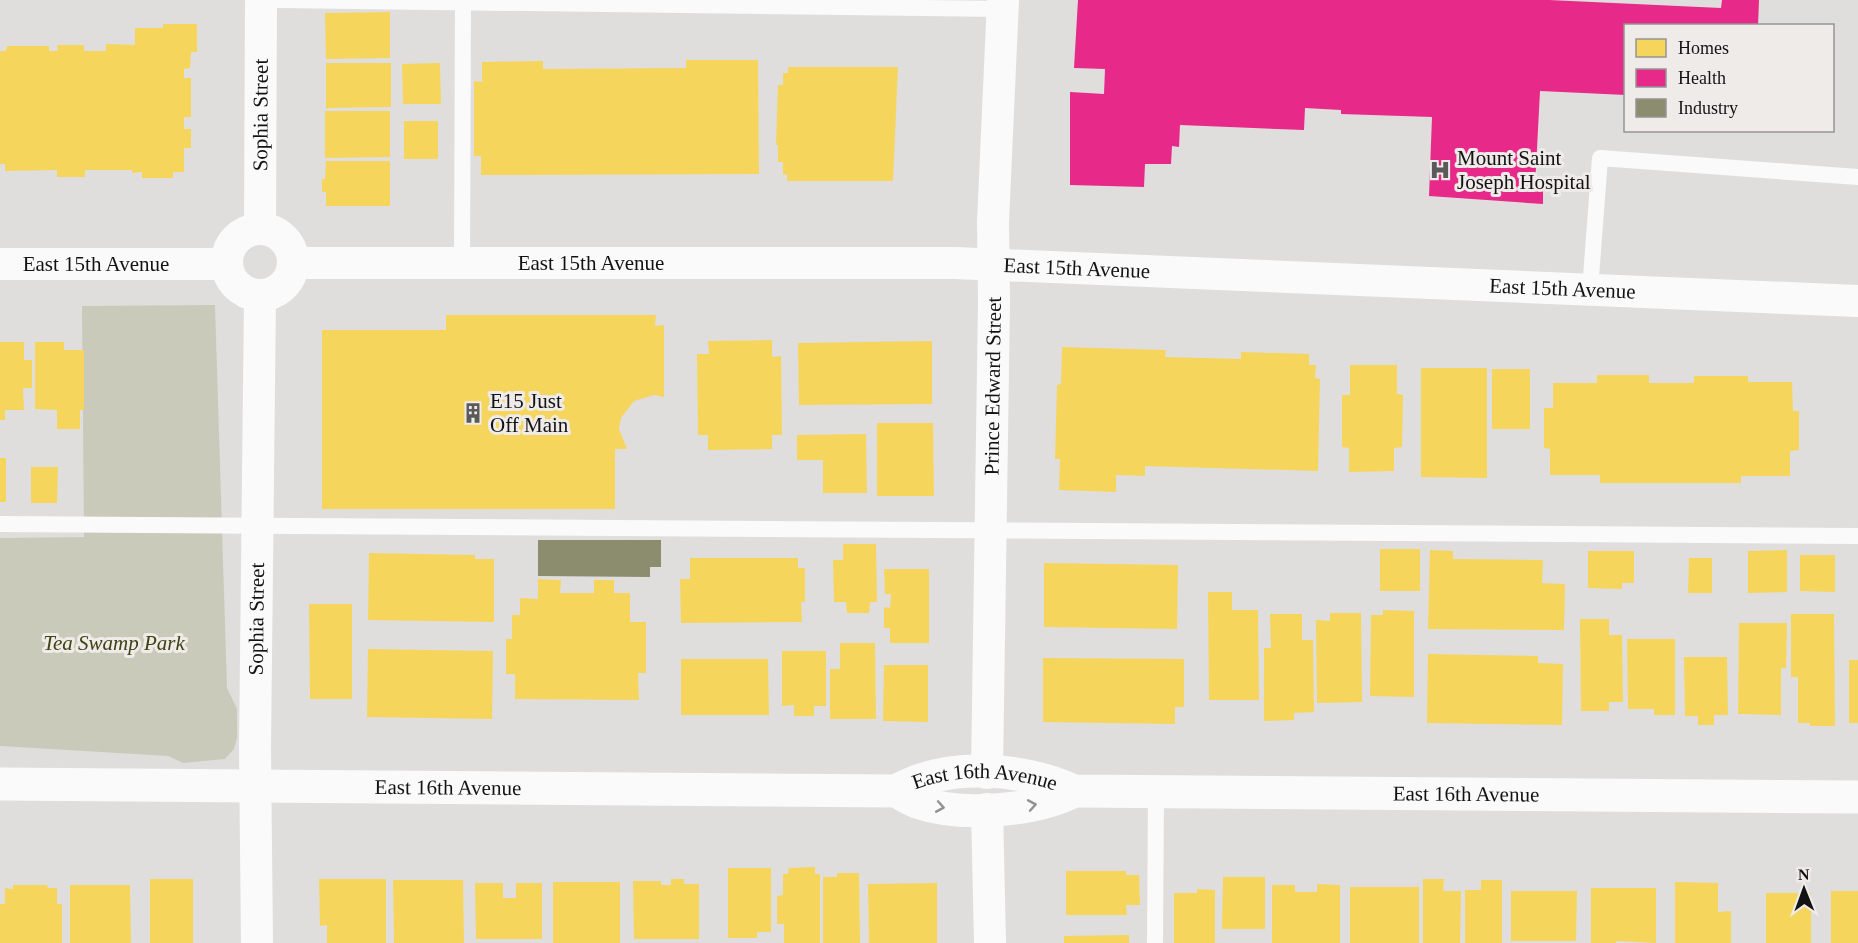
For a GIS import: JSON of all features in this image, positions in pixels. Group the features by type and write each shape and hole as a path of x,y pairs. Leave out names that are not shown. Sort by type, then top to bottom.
{"street":[{"name":"Sophia Street","path":"260,229 261,0"},
{"name":"Prince Edward Street","path":"987,773 993,222 1003,4"},
{"path":"260,229 280,235 288,243 294,263 292,273 280,290 260,296 250,294 234,283 227,264 229,253 240,236 260,229"},
{"name":"East 15th Avenue","path":"294,263 993,264 1858,302"},
{"name":"East 15th Avenue","path":"0,264 227,264"},
{"name":"Sophia Street","path":"257,943 260,296"},
{"name":"East 16th Avenue","path":"896,791 917,779 947,773 987,773 1028,775 1052,781 1074,791 1858,797"},
{"name":"East 16th Avenue","path":"0,784 896,791 920,803 938,807 987,809 1037,805 1054,801 1074,791"},
{"path":"987,809 990,943"}],"lane":[{"path":"278,0 463,3 1003,4"},
{"path":"462,264 463,3"},
{"path":"1590,290 1600,158 1858,177"},
{"path":"0,524 1858,536"},
{"path":"1155,943 1156,790"}],"green space":[{"name":"Tea Swamp Park","path":"215,305 227,688 237,709 237,738 234,749 225,759 183,763 168,756 0,746 0,538 84,537 82,306"}],"building: Homes":[{"path":"390,12 390,58 326,59 325,13"},
{"path":"163,24 197,24 197,52 191,52 190,68 184,69 184,78 191,78 191,117 184,117 184,129 191,129 191,148 184,148 184,172 173,172 173,178 142,178 142,172 132,173 132,170 85,170 85,177 57,177 57,170 5,171 5,164 0,164 0,51 6,51 7,46 49,46 49,51 58,51 57,45 84,45 84,51 106,51 106,44 135,45 135,28 163,28"},
{"path":"686,60 758,60 759,174 481,175 481,156 474,156 474,81 482,82 482,62 543,61 543,69 686,68"},
{"path":"326,63 391,63 391,107 326,108"},
{"path":"440,63 441,104 403,104 402,64"},
{"path":"788,67 898,67 893,181 787,181 787,174 783,175 783,162 778,162 778,145 776,145 778,85 783,85 783,73 788,73"},
{"path":"325,111 390,111 390,157 325,158"},
{"path":"404,121 438,121 438,159 404,159"},
{"path":"326,161 390,161 390,206 326,206 326,192 322,192 322,179 325,179"},
{"name":"E15 Just Off Main","path":"446,315 656,315 655,326 664,325 664,397 654,395 634,401 621,418 619,429 627,449 615,449 615,509 322,509 322,330 446,330"},
{"path":"772,340 772,357 781,356 782,435 772,435 772,449 708,450 708,435 698,435 697,354 709,354 708,341"},
{"path":"932,341 932,404 799,405 798,343"},
{"path":"0,342 24,342 24,360 32,360 32,388 23,388 24,410 5,410 5,420 0,420"},
{"path":"35,342 64,342 64,350 84,350 84,410 80,410 80,429 57,429 57,410 35,409"},
{"path":"1062,347 1166,350 1165,357 1241,359 1241,352 1309,354 1309,365 1316,365 1315,378 1320,379 1318,471 1145,466 1145,476 1116,475 1116,492 1059,490 1060,459 1055,459 1057,385 1061,384"},
{"path":"1350,365 1397,365 1397,394 1403,395 1402,447 1394,448 1394,471 1349,472 1349,448 1342,447 1342,395 1350,395"},
{"path":"1421,368 1487,368 1487,478 1421,477"},
{"path":"1492,369 1530,369 1530,429 1492,429"},
{"path":"1597,375 1649,375 1649,383 1694,383 1694,376 1748,376 1748,382 1792,382 1793,411 1799,411 1799,450 1790,451 1790,476 1741,476 1741,483 1600,483 1600,475 1550,475 1550,449 1544,448 1544,408 1553,408 1553,383 1597,383"},
{"path":"877,423 933,423 934,496 877,496"},
{"path":"866,434 867,493 823,493 823,460 797,460 797,435"},
{"path":"0,458 6,458 6,502 0,502"},
{"path":"31,467 58,467 57,503 31,503"},
{"path":"843,544 876,544 877,602 870,602 869,613 847,613 846,602 834,602 833,560 843,560"},
{"path":"1380,549 1420,549 1420,591 1380,591"},
{"path":"1430,550 1453,551 1453,559 1543,560 1542,583 1565,584 1564,630 1428,629"},
{"path":"1787,550 1787,592 1748,593 1748,551"},
{"path":"1588,551 1634,551 1634,583 1622,583 1622,589 1588,588"},
{"path":"369,553 475,555 475,559 494,559 494,622 368,620"},
{"path":"1800,555 1835,555 1835,592 1800,591"},
{"path":"690,558 798,558 798,568 805,568 805,602 801,602 802,622 681,623 680,579 690,579"},
{"path":"1689,558 1712,558 1712,593 1688,593"},
{"path":"1044,563 1178,565 1177,629 1044,627"},
{"path":"884,569 929,569 929,643 890,643 890,628 884,628 884,607 890,608 891,594 885,594"},
{"path":"538,579 561,580 560,593 594,593 594,580 614,580 614,593 630,593 630,622 646,622 646,673 638,673 639,700 515,699 515,674 506,674 506,639 512,639 512,615 520,615 520,598 538,599"},
{"path":"1208,592 1232,592 1232,610 1258,610 1259,700 1209,700"},
{"path":"309,604 352,604 352,699 310,699"},
{"path":"1383,610 1414,611 1414,697 1370,696 1371,615 1383,615"},
{"path":"1330,613 1361,613 1362,702 1317,703 1316,620 1330,621"},
{"path":"1270,614 1302,614 1302,640 1313,640 1314,712 1294,713 1294,720 1264,721 1264,648 1271,648"},
{"path":"1791,614 1834,614 1835,726 1810,726 1810,723 1798,723 1798,677 1791,677"},
{"path":"1580,619 1609,619 1609,635 1622,635 1623,702 1609,702 1609,711 1581,711"},
{"path":"1739,623 1787,623 1786,668 1781,668 1781,715 1738,714"},
{"path":"1627,639 1675,639 1675,715 1654,715 1654,709 1628,709"},
{"path":"840,643 875,643 876,719 830,719 830,669 840,669"},
{"path":"368,649 493,651 492,719 367,717"},
{"path":"782,651 826,651 826,706 814,706 814,716 794,716 794,705 782,706"},
{"path":"1428,654 1538,656 1538,663 1563,664 1562,725 1427,723"},
{"path":"1684,657 1727,657 1728,715 1714,715 1714,725 1698,725 1698,716 1685,716"},
{"path":"1043,658 1184,659 1184,707 1175,707 1175,724 1043,722"},
{"path":"681,659 768,659 769,715 681,715"},
{"path":"1849,660 1858,660 1858,723 1849,723"},
{"path":"884,665 928,665 928,722 883,721"},
{"path":"815,867 815,874 820,874 820,943 784,943 784,924 777,924 777,896 783,895 783,874 788,874 789,868"},
{"path":"728,868 771,868 771,932 757,932 757,938 728,938"},
{"path":"1066,871 1126,871 1126,875 1139,875 1140,905 1126,905 1127,915 1066,915"},
{"path":"837,873 859,873 860,943 823,943 823,877 837,877"},
{"path":"1223,877 1265,877 1265,929 1222,929"},
{"path":"150,879 193,879 193,943 150,943"},
{"path":"319,879 386,879 386,943 327,943 327,925 320,926"},
{"path":"671,879 684,879 684,884 699,884 699,939 634,939 633,881 661,881 661,885 671,885"},
{"path":"1423,879 1444,879 1443,891 1461,891 1460,943 1423,943"},
{"path":"393,880 463,880 464,943 394,943"},
{"path":"1481,880 1502,880 1502,943 1465,943 1465,890 1481,890"},
{"path":"553,882 620,882 620,943 553,943"},
{"path":"1675,882 1718,883 1718,912 1731,911 1731,943 1675,943"},
{"path":"475,883 503,883 503,898 516,898 516,883 542,883 542,939 476,939"},
{"path":"937,883 937,943 869,943 868,884"},
{"path":"1317,884 1340,885 1340,943 1272,943 1272,885 1295,885 1295,892 1317,892"},
{"path":"13,885 47,885 48,888 57,888 57,904 62,904 62,943 0,943 0,904 5,904 5,888 13,889"},
{"path":"70,885 130,885 131,943 70,943"},
{"path":"1350,887 1419,887 1419,943 1350,943"},
{"path":"1591,888 1656,888 1656,943 1616,941 1616,943 1591,943"},
{"path":"1197,889 1215,890 1215,943 1174,943 1174,893 1197,893"},
{"path":"1511,891 1577,891 1576,941 1511,941"},
{"path":"1831,891 1858,891 1858,943 1831,943"},
{"path":"1766,893 1811,893 1811,943 1766,943"},
{"path":"1129,935 1129,943 1064,943 1064,936"}],"building: Health":[{"name":"Mount Saint Joseph Hospital","path":"1078,0 1549,0 1721,8 1722,0 1759,0 1758,24 1624,24 1624,95 1540,91 1535,187 1543,188 1543,204 1429,196 1432,117 1341,114 1341,110 1305,108 1304,130 1180,125 1179,147 1172,146 1171,164 1145,164 1144,187 1070,185 1070,92 1104,94 1105,69 1074,68"}],"building: Industry":[{"path":"538,540 661,540 661,567 650,567 650,577 538,576"}],"place":[{"name":"Mount Saint Joseph Hospital","path":"1440,170"},
{"name":"E15 Just Off Main","path":"473,413"}]}
